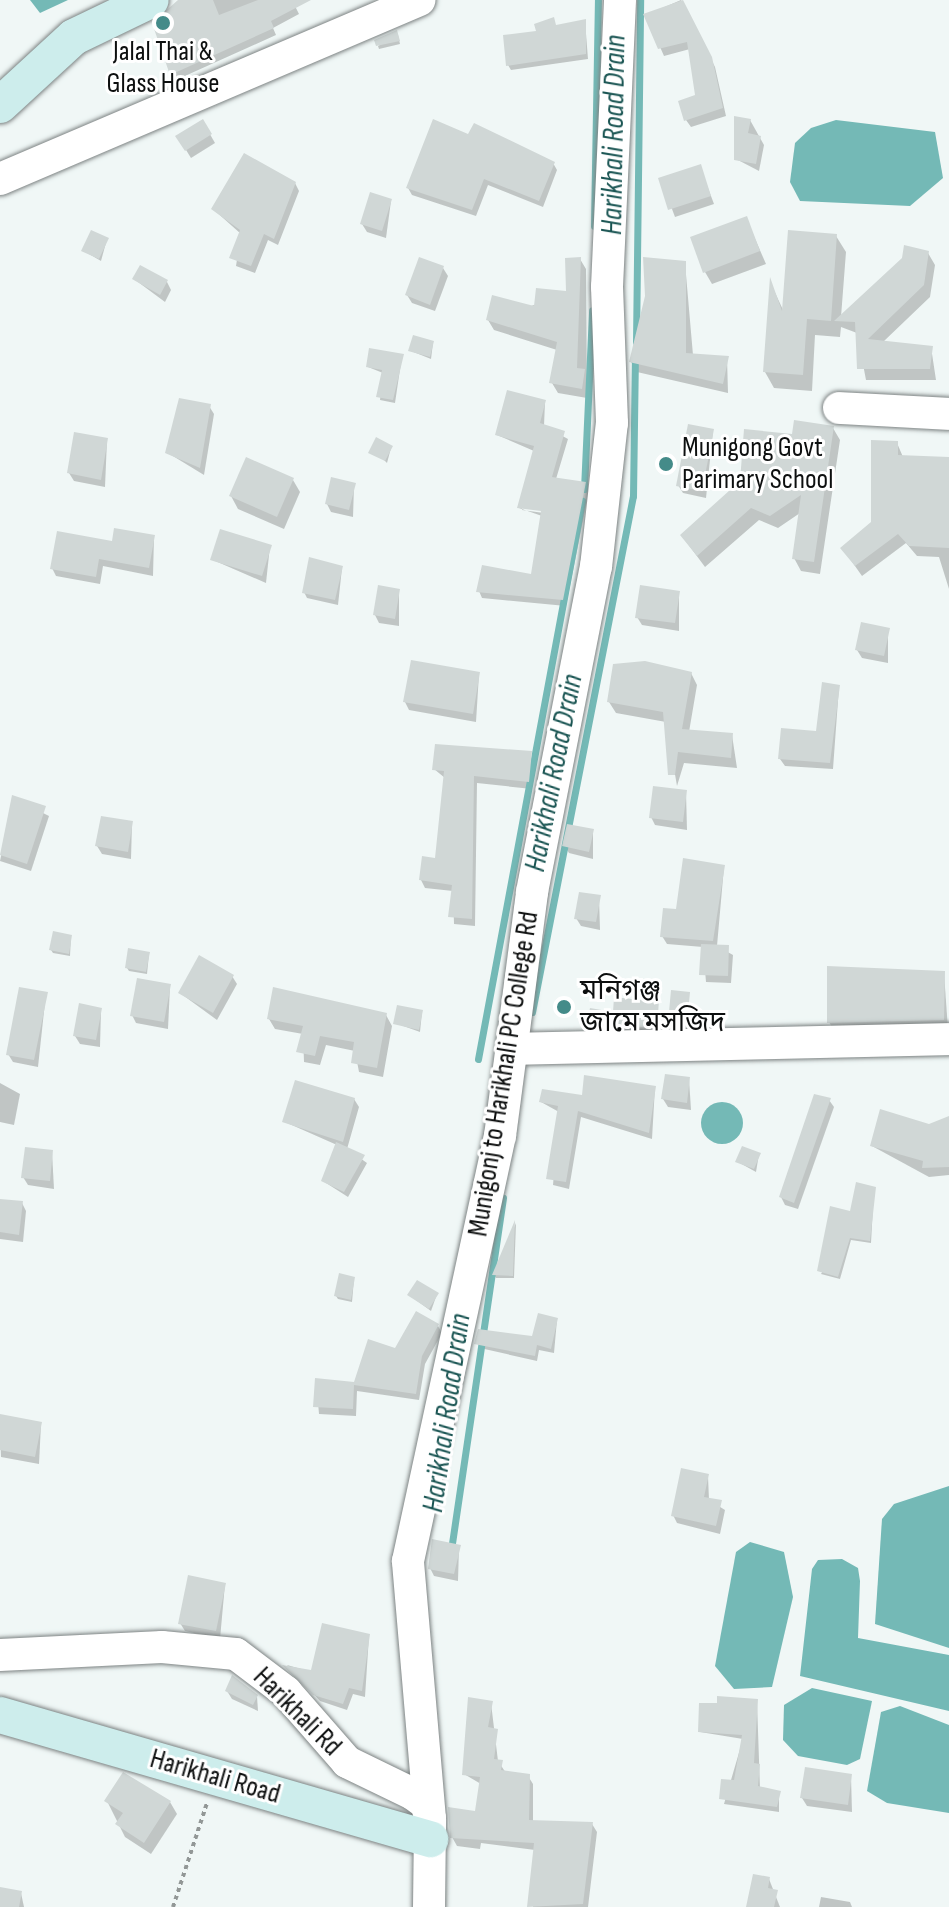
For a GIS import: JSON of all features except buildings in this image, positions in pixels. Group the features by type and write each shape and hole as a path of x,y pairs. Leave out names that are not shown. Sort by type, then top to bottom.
{"main road":[{"path":"0,105 74,37 151,0"},
{"name":"Harikhali Road","path":"0,1715 215,1777 430,1829"}],"street":[{"path":"0,179 59,150 419,0"},
{"name":"Munigonj to Harikhali PC College Rd","path":"429,1907 430,1829 408,1561 454,1366 513,1049 537,862 596,567 612,423 607,287 620,0"},
{"path":"839,408 949,414"},
{"path":"513,1049 949,1039"},
{"name":"Harikhali Rd","path":"0,1655 86,1648 236,1654 286,1692 347,1762 427,1804 430,1829"}],"path":[{"path":"173,1907 215,1777"}],"water":[{"path":"30,0 68,0 40,13"},
{"path":"836,120 935,132 943,178 910,206 800,201 790,182 795,143 811,128"},
{"path":"722,1102 737,1108 743,1123 737,1138 722,1144 707,1138 701,1123 707,1108"},
{"path":"949,1486 949,1648 875,1624 882,1519 894,1504"},
{"path":"750,1542 784,1552 793,1597 772,1687 734,1689 715,1666 736,1552"},
{"path":"842,1559 858,1568 858,1638 949,1655 949,1711 800,1676 812,1569 818,1560"},
{"path":"812,1688 872,1701 860,1759 847,1765 798,1756 783,1740 784,1705"},
{"path":"900,1706 949,1725 949,1813 887,1803 867,1791 881,1712"}],"waterway":[{"name":"Harikhali Road Drain","path":"594,226 598,0"},
{"name":"Harikhali Road Drain","path":"636,342 640,0"},
{"name":"Harikhali Road Drain","path":"584,489 592,310"},
{"name":"Harikhali Road Drain","path":"532,1012 633,496 635,354"},
{"name":"Harikhali Road Drain","path":"478,1059 582,501"},
{"name":"Harikhali Road Drain","path":"451,1550 503,1198"}],"place":[{"name":"Jalal Thai & Glass House","path":"163,23"},
{"name":"Munigong Govt Parimary School","path":"666,464"},
{"name":"মনিগঞ্জ জামে মসজিদ","path":"564,1007"}]}
